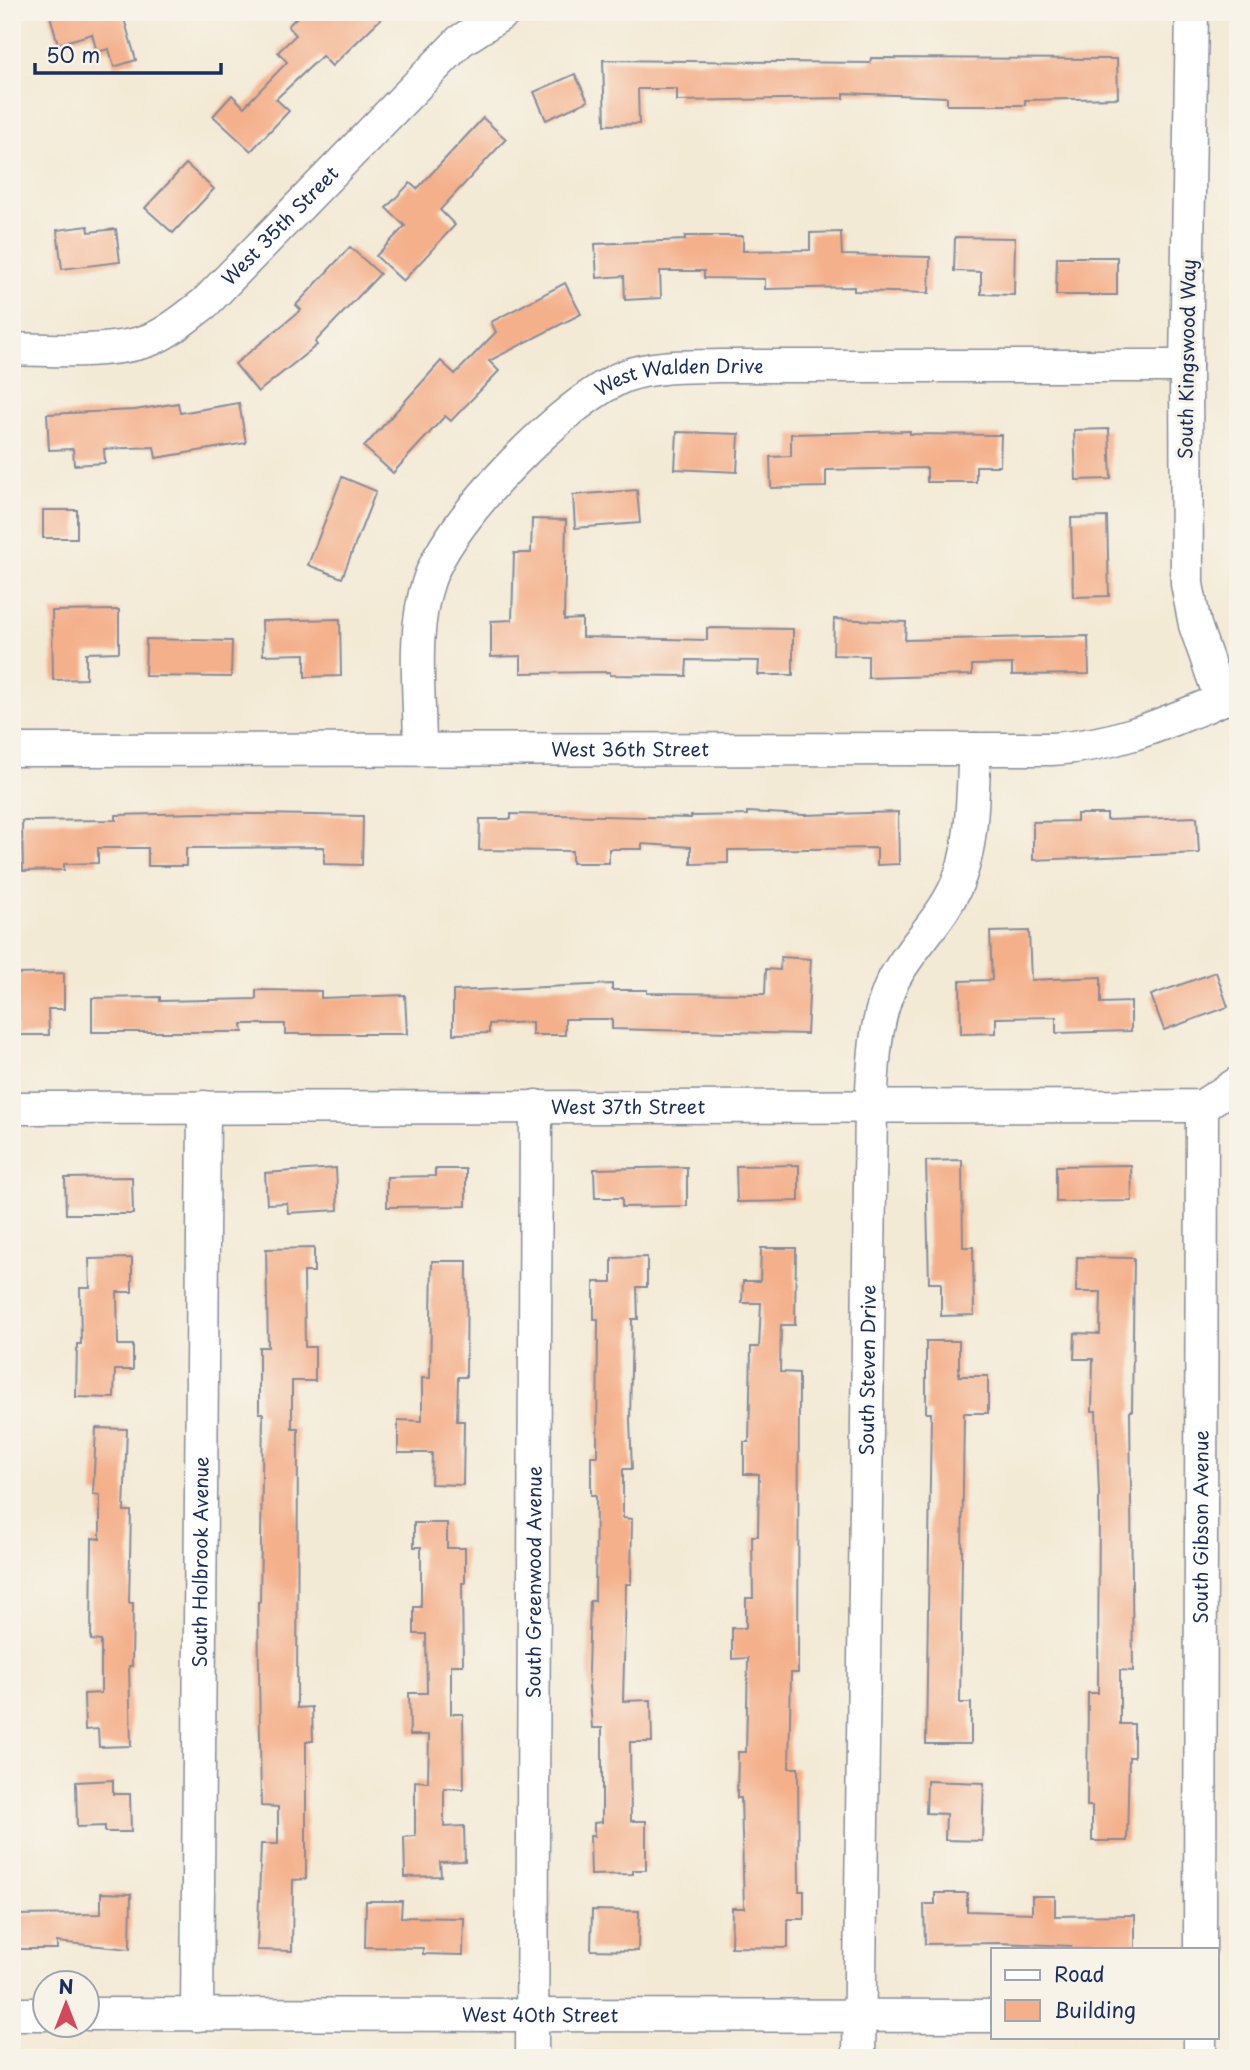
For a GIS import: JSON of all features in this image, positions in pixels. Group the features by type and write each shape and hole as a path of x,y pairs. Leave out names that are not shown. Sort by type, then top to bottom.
{"street":[{"name":"West 35th Street","path":"12,349 130,345 152,339 168,330 205,303 460,41 505,12"},
{"name":"South Kingswood Way","path":"1192,12 1186,366 1187,584 1195,625 1230,696"},
{"name":"West Walden Drive","path":"420,749 422,617 429,579 440,557 456,529 510,468 566,414 617,380 657,369 719,366 1186,366"},
{"name":"West 36th Street","path":"12,750 1087,747 1127,738 1230,696"},
{"name":"South Steven Drive","path":"859,2058 871,1105 877,1030 894,979 930,930 960,876 968,838 975,749"},
{"path":"1202,1106 1238,1083"},
{"name":"South Greenwood Avenue","path":"532,2058 536,1106"},
{"name":"West 37th Street","path":"12,1108 1202,1106"},
{"name":"South Gibson Avenue","path":"1200,1948 1202,1106"},
{"name":"South Holbrook Avenue","path":"197,2015 205,1107"},
{"path":"12,2014 32,2014"},
{"name":"West 40th Street","path":"102,2014 991,2016"},
{"path":"1200,2038 1200,2058"}],"building":[{"path":"49,12 122,12 136,60 114,67 109,49 97,52 92,34 58,44"},
{"path":"302,12 388,12 332,66 322,56 276,99 289,111 251,151 213,116 232,95 244,107 287,62 278,52 296,35 288,26"},
{"path":"871,58 1117,59 1118,98 1025,100 1025,105 947,105 947,97 844,93 844,98 677,101 677,89 638,89 639,124 605,125 603,60 870,63"},
{"path":"575,74 588,101 546,120 534,92"},
{"path":"483,118 506,139 440,210 455,225 403,281 376,256 405,226 386,208 410,183 417,189"},
{"path":"186,164 214,189 173,233 145,208"},
{"path":"88,226 89,232 116,229 120,262 62,269 57,230"},
{"path":"841,232 842,255 930,257 929,293 854,291 854,287 765,289 765,279 704,278 704,271 660,271 661,298 625,300 624,276 597,278 595,244 685,240 685,236 743,236 743,251 810,250 810,233"},
{"path":"955,237 1015,238 1014,295 981,294 981,272 954,271"},
{"path":"350,247 380,274 315,342 317,345 258,392 235,364 301,310 296,305"},
{"path":"1057,257 1117,257 1117,295 1056,295"},
{"path":"565,283 581,314 489,361 499,371 451,421 445,416 393,473 364,447 441,361 455,374 496,332 491,322"},
{"path":"178,403 180,413 239,403 246,443 156,458 154,447 104,449 105,463 74,465 73,449 49,450 47,414 135,410"},
{"path":"1109,429 1111,479 1076,480 1074,430"},
{"path":"910,431 910,434 1001,435 1000,466 976,466 976,482 927,482 927,468 826,470 826,487 771,488 770,457 791,456 791,434"},
{"path":"677,432 739,434 737,472 675,469"},
{"path":"342,477 376,491 342,578 308,565"},
{"path":"637,490 640,523 575,528 573,495"},
{"path":"43,510 77,510 77,538 43,538"},
{"path":"1107,517 1109,596 1073,597 1071,518"},
{"path":"532,519 566,520 564,620 582,619 582,637 707,640 707,628 793,629 793,675 758,675 759,661 687,660 686,676 610,675 610,672 521,673 521,656 491,657 491,621 512,620 514,553 531,553"},
{"path":"119,610 119,652 86,653 86,679 53,680 52,611"},
{"path":"340,619 341,676 305,677 305,654 263,655 262,621"},
{"path":"834,619 906,622 905,640 1088,636 1089,674 1012,675 1012,664 972,665 972,675 868,678 868,656 833,655"},
{"path":"146,639 232,641 231,677 145,676"},
{"path":"747,812 804,815 898,812 899,864 877,865 877,848 728,850 728,863 691,864 691,847 642,844 642,849 609,849 609,863 572,863 572,851 479,850 480,819 511,819 511,814 691,818 747,815"},
{"path":"201,813 363,816 362,865 324,864 324,847 186,848 186,866 148,866 148,848 98,848 98,863 64,864 64,870 23,871 22,821 116,820 116,815"},
{"path":"1077,814 1107,814 1107,820 1197,817 1199,853 1033,860 1033,822 1077,821"},
{"path":"1029,931 1031,980 1101,977 1101,1003 1131,1002 1131,1031 1056,1033 1056,1017 996,1018 996,1033 961,1034 960,981 992,980 990,932"},
{"path":"781,957 811,959 807,1034 612,1029 612,1019 565,1019 565,1035 532,1035 532,1022 489,1024 489,1033 453,1034 453,991 612,984 612,990 647,990 647,993 765,994 766,969 780,970"},
{"path":"1216,972 1228,1007 1164,1030 1151,995"},
{"path":"64,973 64,1009 48,1009 49,1035 16,1035 16,974"},
{"path":"256,990 321,991 321,998 405,995 407,1034 285,1034 285,1024 242,1024 243,1032 92,1032 92,998 160,997 160,1001 256,999"},
{"path":"962,1160 963,1247 973,1247 974,1315 941,1316 941,1283 929,1283 926,1161"},
{"path":"799,1165 799,1201 737,1202 736,1166"},
{"path":"1131,1165 1132,1201 1056,1202 1056,1166"},
{"path":"687,1167 687,1206 622,1207 622,1198 595,1198 594,1169"},
{"path":"336,1168 338,1210 288,1213 287,1203 267,1204 265,1173"},
{"path":"435,1169 466,1169 466,1206 387,1207 387,1177 435,1176"},
{"path":"132,1177 133,1214 66,1214 65,1178"},
{"path":"314,1248 314,1272 304,1272 305,1347 315,1347 315,1381 292,1381 292,1428 298,1428 297,1708 312,1707 313,1741 306,1741 306,1879 293,1880 292,1951 257,1950 261,1844 278,1844 278,1807 261,1806 258,1602 263,1413 259,1413 259,1347 268,1347 266,1249"},
{"path":"761,1248 796,1248 795,1325 781,1325 780,1372 799,1373 798,1673 791,1673 789,1768 798,1768 799,1891 804,1891 804,1919 788,1919 788,1948 731,1947 732,1908 744,1908 741,1798 737,1798 738,1752 746,1752 748,1658 732,1659 732,1628 746,1628 746,1598 753,1598 752,1536 758,1536 759,1474 744,1474 744,1442 749,1442 751,1347 759,1347 761,1303 742,1303 743,1281 760,1281"},
{"path":"647,1257 647,1287 637,1287 638,1319 632,1319 632,1469 623,1469 623,1518 632,1519 631,1584 626,1584 623,1701 651,1700 652,1742 630,1742 631,1821 646,1821 646,1870 633,1870 633,1874 591,1875 590,1836 594,1836 594,1823 602,1822 602,1728 592,1728 588,1671 590,1601 595,1601 596,1495 591,1495 591,1456 597,1456 598,1319 594,1319 594,1282 612,1282 612,1258"},
{"path":"1077,1257 1134,1258 1130,1411 1133,1671 1120,1670 1120,1724 1134,1724 1134,1757 1129,1757 1127,1841 1092,1841 1092,1806 1087,1806 1088,1693 1098,1693 1099,1493 1096,1411 1092,1411 1093,1359 1074,1359 1075,1333 1100,1334 1101,1292 1076,1292"},
{"path":"132,1258 132,1292 117,1292 118,1345 133,1345 133,1370 115,1370 114,1398 76,1397 77,1344 81,1344 80,1288 90,1288 89,1259"},
{"path":"432,1261 467,1261 466,1377 458,1377 457,1421 464,1421 463,1485 431,1484 432,1453 398,1453 398,1420 422,1421 422,1378 430,1378"},
{"path":"926,1341 959,1341 959,1376 988,1376 988,1413 964,1413 960,1703 971,1703 971,1744 926,1744 931,1413 926,1413"},
{"path":"96,1428 127,1429 124,1511 131,1511 131,1746 99,1747 98,1729 85,1730 84,1694 101,1693 101,1641 91,1640 92,1538 100,1539 100,1495 93,1494"},
{"path":"414,1523 447,1523 447,1548 465,1548 465,1583 462,1583 463,1665 451,1665 451,1714 463,1714 464,1789 444,1788 444,1827 464,1826 465,1861 440,1862 441,1876 405,1877 404,1837 415,1836 415,1781 428,1782 429,1735 410,1735 409,1693 427,1693 426,1634 414,1634 414,1607 421,1607 421,1547 414,1547"},
{"path":"113,1780 113,1794 130,1794 131,1832 105,1832 105,1826 77,1827 76,1782"},
{"path":"927,1781 984,1783 982,1841 945,1840 946,1814 926,1813"},
{"path":"101,1893 131,1894 130,1949 57,1942 57,1949 12,1949 12,1915 101,1914"},
{"path":"935,1893 967,1893 967,1911 1032,1913 1032,1896 1055,1896 1055,1916 1135,1915 1135,1948 1072,1948 999,1943 925,1944 924,1904 935,1904"},
{"path":"366,1901 402,1901 401,1917 464,1918 463,1955 423,1954 423,1948 365,1947"},
{"path":"592,1910 639,1911 638,1951 591,1950"}]}
